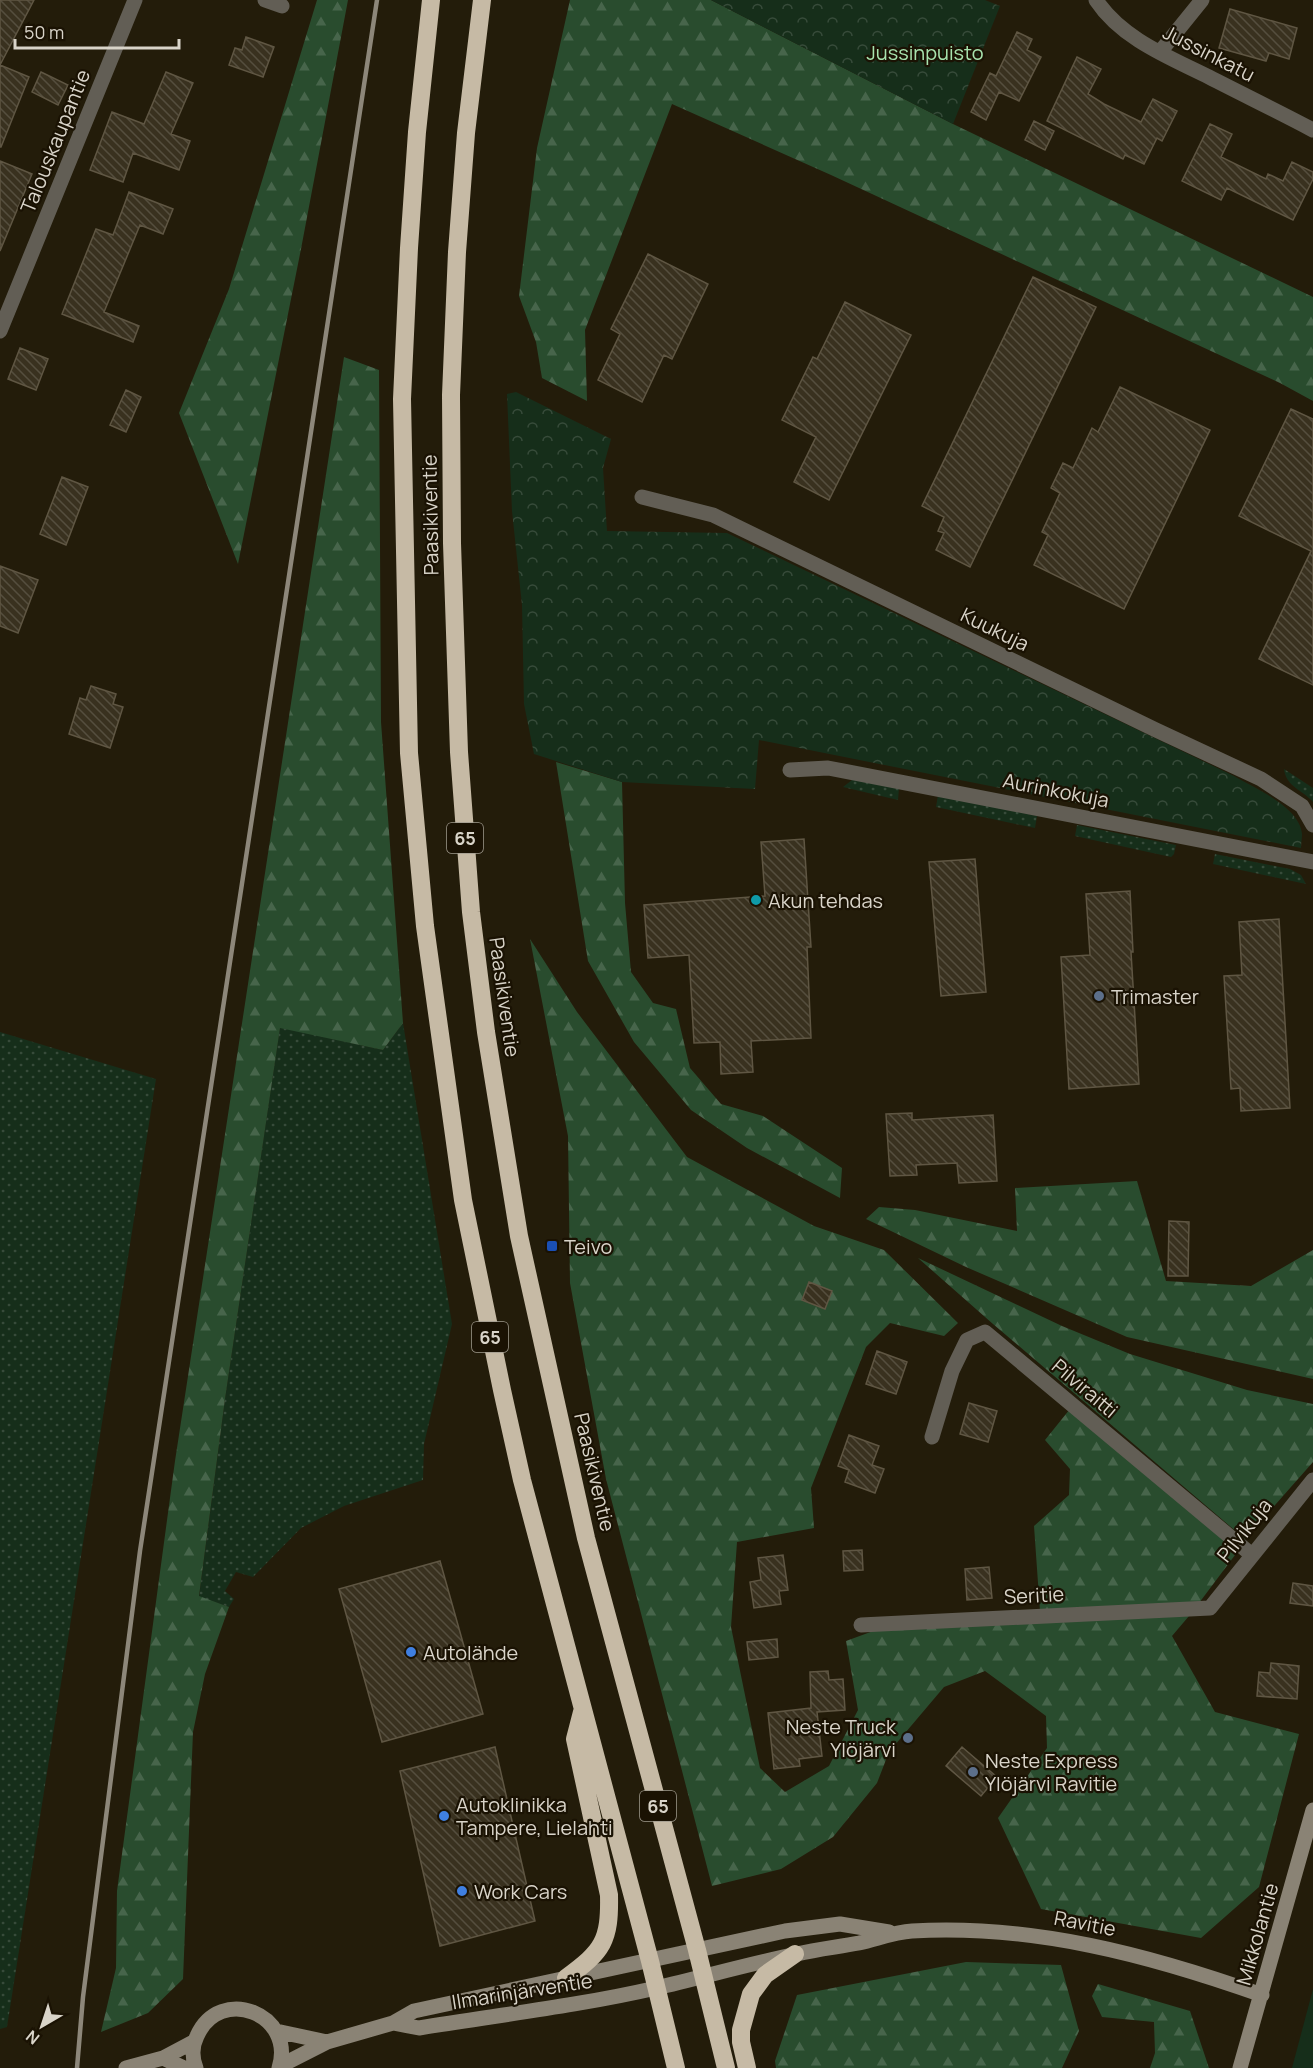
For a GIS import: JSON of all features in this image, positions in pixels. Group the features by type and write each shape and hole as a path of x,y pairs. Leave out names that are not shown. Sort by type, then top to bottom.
{"highway":[{"name":"Paasikiventie","path":"431,0 416,144 402,399 409,753 426,937 463,1200 522,1480 650,1961"},
{"name":"Paasikiventie","path":"482,0 466,133 457,252 451,395 452,543 459,752 471,912 486,1032 519,1236 586,1538 704,1976"},
{"path":"566,1978 585,1964 605,1941 610,1921 609,1895 575,1739 583,1710"},
{"path":"747,2068 741,2042 741,2030 751,1995 765,1975 795,1954"},
{"name":"65","path":"650,1961 676,2068"},
{"name":"65","path":"704,1976 726,2068"}],"main road":[{"name":"Mikkolantie","path":"1240,2068 1313,1810"},
{"name":"Ravitie","path":"650,1961 785,1931 840,1924 895,1933"},
{"name":"Ravitie","path":"656,1988 795,1954 895,1933 925,1930 1008,1932 1054,1937 1155,1960 1204,1974 1262,1995"},
{"name":"Ilmarinjärventie","path":"279,2067 327,2043 393,2023 414,2011 650,1961"},
{"name":"Ilmarinjärventie","path":"393,2023 419,2028 620,1996 656,1988"},
{"path":"196,2068 193,2053 200,2029 209,2019 221,2012 233,2009 245,2009 256,2013 268,2021 276,2031 282,2054 279,2067"},
{"path":"276,2031 327,2043"},
{"path":"126,2068 163,2058 195,2041"},
{"path":"163,2058 184,2068"}],"street":[{"name":"Talouskaupantie","path":"0,332 135,0"},
{"path":"265,0 282,6"},
{"name":"Jussinkatu","path":"1096,0 1121,29 1160,52 1313,130"},
{"path":"1160,52 1202,0"},
{"name":"Kuukuja","path":"642,497 713,515 1261,779 1302,806 1313,825"},
{"name":"Aurinkokuja","path":"790,770 828,768 840,770 1313,862"},
{"name":"Pilviraitti","path":"932,1437 952,1371 967,1340 985,1332 1251,1555"},
{"name":"Pilvikuja","path":"1210,1608 1313,1479"},
{"name":"Seritie","path":"861,1625 1210,1608"}],"green space":[{"path":"317,0 348,0 238,564 179,413 229,289"},
{"path":"570,0 711,0 953,124 1313,297 1313,401 1280,383 672,104 585,330 587,401 542,378 536,342 519,296 537,148"},
{"name":"Jussinpuisto","path":"711,0 985,0 1000,6 953,124"},
{"path":"344,357 379,370 381,722 403,1023 383,1050 280,1028 225,1399 199,1596 229,1607 205,1674 193,1732 183,1979 148,2013 101,2032 116,1968 117,1891 175,1461"},
{"path":"516,392 611,439 603,468 607,531 727,533 1234,776 1275,799 1293,815 1302,834 1301,848 759,740 755,789 622,782 534,754 524,704 522,605 512,511 507,394"},
{"path":"556,762 622,782 625,903 631,972 653,1003 676,1009 690,1068 721,1104 763,1116 842,1168 840,1198 747,1148 691,1110 634,1042 588,961"},
{"path":"1284,769 1313,788 1313,802 1291,784"},
{"path":"852,780 865,780 899,788 898,800 843,787"},
{"path":"938,795 1037,816 1035,828 936,807"},
{"path":"1077,825 1176,845 1174,854 1171,857 1075,836"},
{"path":"1215,854 1290,869 1301,875 1306,884 1213,864"},
{"path":"530,939 577,1012 687,1157 814,1226 884,1250 958,1323 944,1336 890,1323 866,1347 811,1488 814,1528 737,1542 731,1627 760,1768 785,1792 829,1766 858,1710 846,1641 876,1630 1189,1616 1172,1636 1215,1712 1299,1734 1259,1887 1201,1938 1041,1909 998,1818 1047,1748 1046,1716 985,1671 944,1687 889,1752 877,1783 833,1837 781,1869 712,1886 606,1479 570,1283 568,1136"},
{"path":"403,1023 452,1324 424,1444 423,1480 344,1506 301,1528 253,1577 236,1572 225,1591 234,1599 229,1607 199,1597 225,1399 280,1027 383,1050"},
{"path":"0,1032 156,1079 7,2027 0,2029"},
{"path":"1137,1181 1166,1281 1251,1286 1313,1250 1313,1379 1127,1337 966,1267 866,1219 879,1207 915,1210 1017,1231 1015,1188"},
{"path":"918,1258 1062,1326 1130,1354 1247,1390 1313,1404 1313,1462 1245,1539"},
{"path":"1070,1409 1238,1551 1199,1603 1040,1611 1034,1526 1069,1495 1070,1469 1045,1440"},
{"path":"966,1962 1061,1965 1079,2031 1062,2068 776,2068 775,2061 797,1995"},
{"path":"1098,1984 1190,2011 1209,2068 1150,2068 1155,2053 1154,2022 1102,2017 1092,1996"},
{"path":"1313,1989 1313,2068 1292,2068"}],"building":[{"path":"0,0 34,0 0,65"},
{"path":"1230,9 1297,28 1289,59 1269,53 1266,61 1219,48"},
{"path":"1017,32 1032,39 1027,50 1041,57 1019,101 999,92 986,120 971,112 990,73 996,76"},
{"path":"246,37 274,47 263,77 229,65 235,48 242,50"},
{"path":"1077,57 1101,69 1088,94 1104,104 1141,122 1153,99 1177,111 1162,141 1157,138 1144,164 1125,155 1123,159 1047,121"},
{"path":"0,65 29,77 1,147 0,147"},
{"path":"41,72 68,85 58,105 32,92"},
{"path":"166,72 193,83 171,134 190,141 179,170 133,153 123,182 90,170 112,112 144,124"},
{"path":"1034,121 1054,131 1045,150 1025,140"},
{"path":"1210,124 1232,134 1221,157 1266,179 1268,174 1283,181 1292,162 1313,172 1313,179 1293,220 1227,188 1221,200 1182,181"},
{"path":"0,161 32,174 0,251"},
{"path":"129,192 173,209 163,234 140,225 104,312 139,326 133,342 62,314 96,229 113,235"},
{"path":"648,254 708,284 672,359 664,355 642,402 598,380 620,334 611,329"},
{"path":"1033,277 1096,307 970,567 936,550 944,533 938,531 944,517 922,506"},
{"path":"845,302 911,335 829,500 794,482 816,437 782,420 813,357 817,359"},
{"path":"20,348 48,359 36,390 8,379"},
{"path":"1120,387 1210,430 1124,609 1034,565 1048,535 1042,532 1060,493 1051,488 1063,463 1073,468 1092,428 1098,432"},
{"path":"126,390 141,397 126,432 110,425"},
{"path":"1291,409 1313,419 1313,685 1259,659 1311,551 1239,516"},
{"path":"62,477 88,487 66,545 40,534"},
{"path":"0,566 38,580 18,633 0,626"},
{"path":"91,686 116,694 113,704 123,707 110,748 69,734 80,698 86,700"},
{"path":"804,839 811,947 807,947 811,1038 751,1041 753,1072 721,1074 720,1042 694,1043 689,955 648,958 644,905 765,896 761,842"},
{"path":"975,859 986,992 941,996 929,862"},
{"path":"1130,891 1133,952 1131,952 1139,1084 1069,1089 1061,957 1090,955 1086,894"},
{"path":"1279,919 1290,1108 1241,1111 1240,1088 1231,1089 1224,976 1242,975 1239,922"},
{"path":"912,1113 912,1120 993,1115 997,1181 959,1183 957,1163 916,1165 917,1175 890,1176 886,1114"},
{"path":"1169,1221 1189,1222 1188,1276 1168,1276"},
{"path":"809,1282 832,1291 825,1309 802,1300"},
{"path":"877,1351 907,1362 896,1394 866,1384"},
{"path":"969,1403 997,1411 988,1442 960,1434"},
{"path":"849,1435 879,1446 872,1465 884,1469 875,1493 845,1482 849,1470 838,1466"},
{"path":"862,1550 863,1570 844,1571 843,1551"},
{"path":"783,1555 788,1590 779,1591 781,1604 754,1608 750,1582 761,1580 758,1558"},
{"name":"Autolähde","path":"440,1561 483,1714 382,1742 339,1589"},
{"path":"989,1567 992,1598 967,1600 965,1569"},
{"path":"1293,1583 1313,1586 1313,1606 1290,1603"},
{"path":"777,1639 778,1657 749,1660 747,1642"},
{"path":"1271,1663 1299,1666 1297,1699 1257,1696 1259,1672 1270,1673"},
{"path":"828,1671 829,1680 843,1679 845,1710 817,1712 822,1756 799,1759 800,1766 774,1769 768,1713 811,1708 810,1672"},
{"path":"495,1747 535,1921 440,1946 400,1771"},
{"path":"962,1747 997,1777 981,1796 946,1766"}],"railway":[{"path":"77,2068 83,1997 140,1551 377,0"}],"place":[{"name":"Akun tehdas","path":"756,900"},
{"name":"Trimaster","path":"1099,996"},
{"name":"Teivo","path":"552,1246"},
{"name":"Autolähde","path":"411,1652"},
{"name":"Neste Truck Ylöjärvi","path":"908,1738"},
{"name":"Neste Express Ylöjärvi Ravitie","path":"973,1772"},
{"name":"Autoklinikka Tampere, Lielahti","path":"444,1816"},
{"name":"Work Cars","path":"462,1891"}]}
